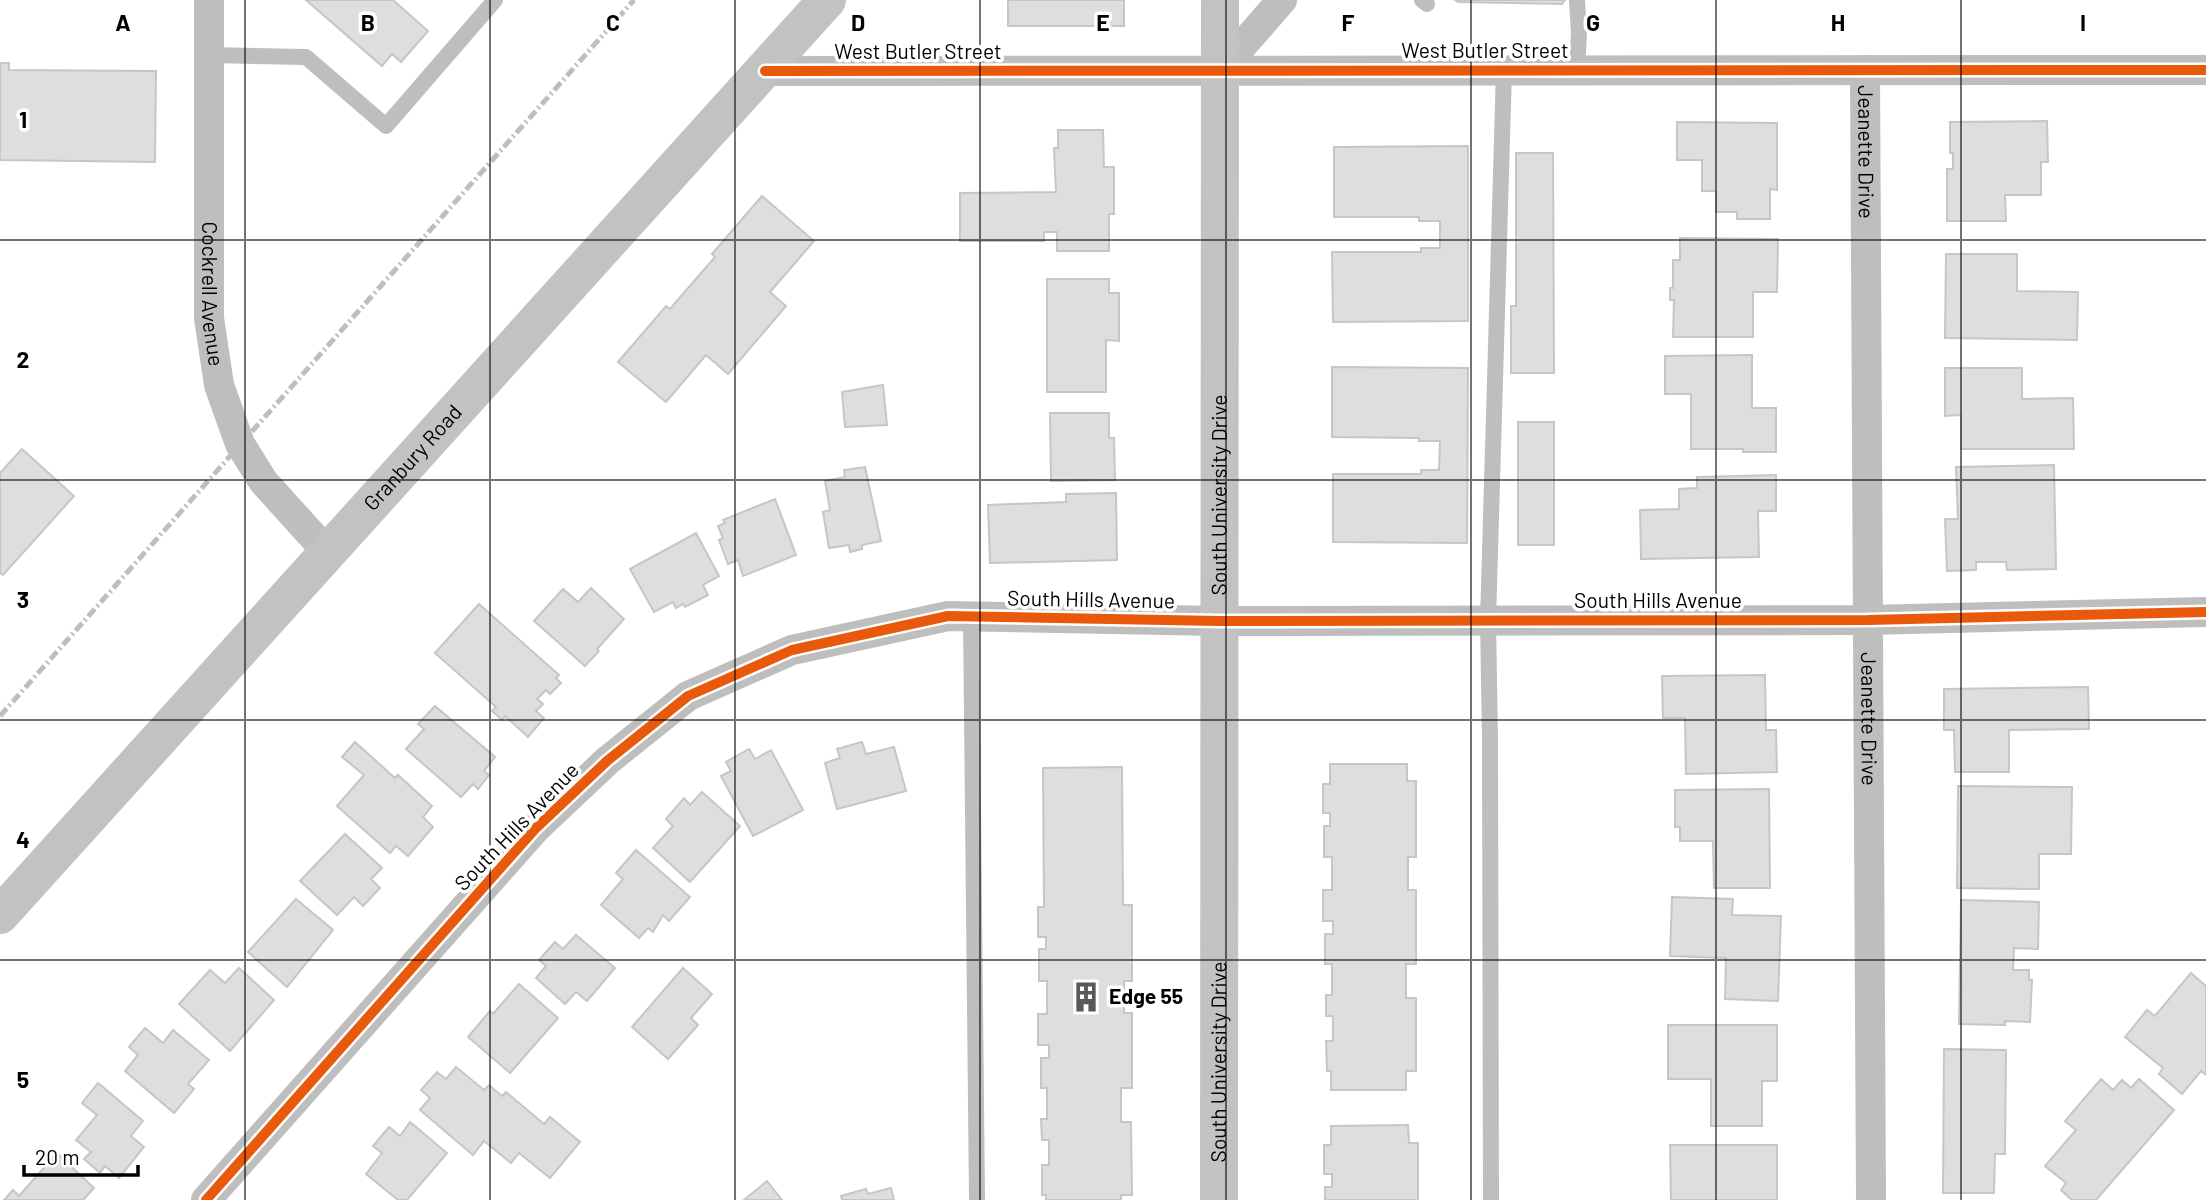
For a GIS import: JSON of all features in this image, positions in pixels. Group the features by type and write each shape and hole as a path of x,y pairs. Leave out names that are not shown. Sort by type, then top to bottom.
{"street":[{"name":"Cockrell Avenue","path":"209,0 209,318 219,385 240,444 263,481 327,552"},
{"name":"Granbury Road","path":"0,915 827,0"},
{"name":"South University Drive","path":"1219,1200 1220,0"},
{"path":"1220,71 1282,0"},
{"name":"Jeanette Drive","path":"1865,70 1871,1200"},
{"name":"West Butler Street","path":"765,71 2206,70"},
{"name":"South Hills Avenue","path":"206,1200 536,828 607,761 688,696 792,650 948,616 1219,621 1868,620 2206,612"}],"lane":[{"path":"209,55 306,57 386,126 495,0"},
{"path":"1577,0 1580,33 1577,70"},
{"path":"1491,1200 1488,621 1504,70"},
{"path":"971,617 976,1200"}],"building":[{"path":"306,0 393,0 428,31 401,62 392,54 382,66"},
{"path":"1008,0 1124,0 1124,26 1008,26"},
{"path":"1455,0 1565,0 1562,4"},
{"path":"0,63 9,63 9,70 156,71 155,162 0,160"},
{"path":"2047,121 2048,162 2041,162 2041,195 2005,195 2006,221 1947,221 1947,169 1953,169 1950,122"},
{"path":"1677,122 1777,123 1777,190 1770,189 1770,219 1737,219 1737,212 1716,212 1716,191 1702,191 1702,160 1677,160"},
{"path":"1058,130 1103,130 1104,167 1114,167 1114,214 1109,214 1109,251 1057,251 1057,232 1044,232 1044,241 960,241 960,193 1056,192 1054,148 1058,148"},
{"path":"1468,146 1468,321 1333,322 1332,252 1421,252 1421,248 1440,248 1440,221 1419,221 1419,217 1334,217 1334,147"},
{"path":"1516,153 1553,153 1554,373 1511,373 1511,306 1516,306"},
{"path":"762,196 814,241 770,292 786,306 728,374 706,355 666,402 618,362 666,306 670,309 715,257 712,254"},
{"path":"1680,238 1778,239 1777,292 1753,292 1753,337 1673,337 1674,300 1670,300 1670,288 1673,288 1673,260 1680,260"},
{"path":"1946,254 2017,254 2017,291 2078,292 2077,340 1945,338"},
{"path":"1047,279 1109,279 1109,293 1119,293 1119,341 1106,340 1106,392 1047,392"},
{"path":"1752,355 1752,408 1776,408 1776,452 1691,449 1691,394 1665,394 1665,356"},
{"path":"1332,367 1468,368 1467,543 1333,542 1333,474 1421,474 1421,470 1439,470 1440,441 1419,441 1419,438 1332,437"},
{"path":"1945,368 2022,368 2022,399 2073,398 2074,449 1961,449 1961,415 1945,416"},
{"path":"883,385 887,425 845,427 842,392"},
{"path":"1050,413 1109,413 1109,438 1114,438 1115,480 1051,481"},
{"path":"1518,422 1554,422 1554,545 1518,545"},
{"path":"22,449 74,496 3,575 0,573 0,473"},
{"path":"2054,465 2056,569 2007,570 2006,562 1976,562 1976,570 1947,571 1945,519 1958,519 1956,467"},
{"path":"865,467 881,541 862,545 862,549 850,552 849,545 829,548 823,512 830,510 825,481 845,477 844,470"},
{"path":"1776,475 1776,511 1758,511 1759,557 1641,559 1640,510 1679,509 1679,489 1697,488 1697,477"},
{"path":"1116,493 1117,560 990,563 988,505 1066,502 1066,494"},
{"path":"775,499 796,555 743,576 738,560 728,564 719,540 723,538 718,526 725,523 723,520"},
{"path":"696,533 719,576 703,585 708,595 685,607 683,604 676,608 673,602 654,612 630,569"},
{"path":"591,588 624,619 585,666 534,621 563,589 578,602"},
{"path":"479,604 559,675 556,678 561,683 550,694 546,690 537,699 543,704 536,711 544,718 528,737 505,716 502,720 492,711 496,707 435,653"},
{"path":"1765,675 1766,730 1776,730 1777,772 1686,774 1685,718 1663,718 1662,676"},
{"path":"2088,687 2089,729 2009,730 2009,772 1955,772 1954,730 1944,730 1944,689"},
{"path":"435,706 495,757 484,771 489,775 478,789 473,784 461,797 406,749 424,729 418,724"},
{"path":"355,742 395,778 398,775 432,806 423,817 433,827 408,856 396,846 390,853 337,806 364,775 342,757"},
{"path":"862,742 866,754 894,747 906,791 837,809 825,763 840,758 837,749"},
{"path":"749,749 755,759 771,750 803,810 753,836 721,776 731,771 726,762"},
{"path":"1330,764 1407,764 1407,781 1416,781 1416,857 1408,857 1408,890 1416,890 1416,964 1406,964 1406,998 1416,998 1416,1071 1406,1071 1406,1090 1331,1090 1326,1041 1333,1041 1333,1016 1326,1016 1326,995 1332,995 1332,964 1325,964 1325,934 1333,934 1333,921 1323,921 1323,890 1332,890 1332,857 1324,857 1324,826 1330,826 1330,813 1323,813 1323,784 1330,784"},
{"name":"Edge 55","path":"1122,767 1123,905 1132,905 1132,981 1124,981 1124,1013 1132,1013 1132,1088 1121,1088 1121,1122 1131,1122 1132,1195 1121,1195 1121,1200 1046,1200 1046,1195 1042,1195 1042,1165 1049,1165 1049,1140 1042,1140 1041,1119 1047,1119 1047,1088 1041,1088 1041,1058 1049,1058 1049,1045 1038,1045 1038,1014 1047,1014 1047,981 1039,981 1039,949 1046,949 1046,937 1038,937 1038,907 1044,907 1043,768"},
{"path":"1958,786 2072,787 2071,854 2039,854 2039,889 1957,888"},
{"path":"1769,789 1770,888 1714,888 1713,841 1680,841 1680,827 1675,827 1675,790"},
{"path":"702,792 740,826 690,882 653,848 673,826 666,819 684,798 690,805"},
{"path":"345,834 382,868 371,879 380,888 363,906 354,897 337,915 300,881"},
{"path":"636,850 690,897 669,921 663,915 653,932 648,928 639,938 601,905 623,879 616,873"},
{"path":"1672,897 1733,899 1732,915 1781,916 1778,1001 1725,999 1726,958 1670,956"},
{"path":"296,899 333,930 287,987 248,952"},
{"path":"1961,900 2039,902 2038,949 2014,948 2013,970 2029,970 2029,980 2032,980 2030,1022 2005,1021 2005,1025 1959,1024"},
{"path":"576,935 615,968 587,1001 576,992 565,1004 536,978 546,966 539,960 555,942 563,949"},
{"path":"239,968 274,1000 230,1051 179,1004 210,970 225,983"},
{"path":"683,968 712,994 691,1018 698,1025 668,1059 632,1027"},
{"path":"2191,973 2206,986 2206,1075 2201,1071 2182,1094 2159,1074 2163,1068 2125,1037 2147,1010 2155,1016"},
{"path":"519,984 558,1018 510,1073 468,1037 490,1011 493,1014"},
{"path":"1668,1025 1777,1025 1777,1081 1762,1081 1762,1126 1711,1126 1711,1079 1668,1079"},
{"path":"145,1028 163,1043 173,1030 209,1060 188,1084 194,1089 174,1113 125,1071 138,1055 129,1047"},
{"path":"1944,1049 2006,1050 2005,1154 1995,1154 1994,1193 1943,1193"},
{"path":"456,1067 484,1090 489,1085 502,1096 506,1092 544,1124 550,1117 580,1142 550,1178 519,1153 511,1163 484,1141 473,1155 420,1110 430,1098 421,1090 437,1072 446,1079"},
{"path":"2101,1079 2113,1090 2122,1080 2131,1088 2139,1079 2174,1110 2096,1200 2072,1200 2061,1190 2066,1183 2045,1166 2076,1130 2065,1121"},
{"path":"98,1083 143,1121 131,1136 144,1147 119,1178 105,1166 100,1173 84,1159 91,1152 76,1140 97,1115 82,1103"},
{"path":"410,1122 447,1153 407,1200 398,1200 366,1174 382,1153 373,1146 389,1127 400,1136"},
{"path":"1408,1125 1409,1143 1418,1143 1418,1200 1325,1200 1325,1187 1332,1187 1332,1174 1324,1174 1324,1145 1331,1145 1331,1126"},
{"path":"1670,1145 1777,1145 1777,1200 1671,1200"},
{"path":"57,1153 94,1188 83,1200 4,1200 13,1190 19,1196"},
{"path":"767,1181 782,1200 744,1200"},
{"path":"891,1188 894,1200 842,1200 841,1196 866,1189 868,1194"}],"railway":[{"path":"0,716 634,0"}],"cycle path":[{"path":"765,71 2206,70"},
{"path":"206,1200 536,828 607,761 688,696 792,650 948,616 1219,621 1868,620 2206,612"}],"place":[{"name":"Edge 55","path":"1086,997"}]}
